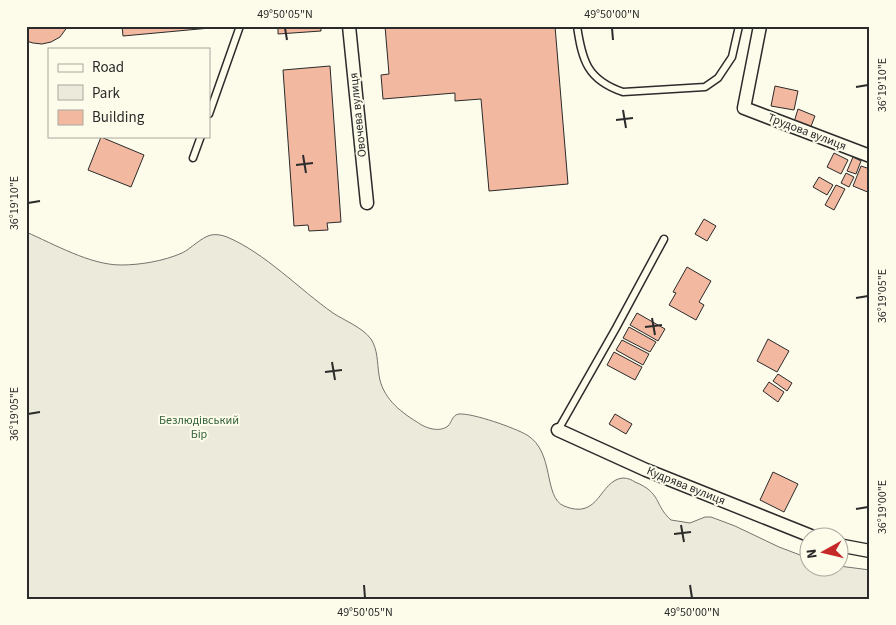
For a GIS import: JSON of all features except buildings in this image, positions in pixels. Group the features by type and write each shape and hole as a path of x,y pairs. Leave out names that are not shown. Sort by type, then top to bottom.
{"street":[{"name":"Овочева вулиця","path":"349,26 367,203"},
{"name":"Трудова вулиця","path":"760,26 744,108 870,156"},
{"name":"Кудрява вулиця","path":"558,430 646,470 798,531"},
{"path":"848,546 870,551"}],"lane":[{"path":"210,111 240,26"},
{"path":"577,26 586,65 602,82 623,92 705,86 718,78 732,57 739,26"},
{"path":"193,158 200,138"},
{"path":"558,430 664,239"}],"green space":[{"name":"Безлюдівський Бір","path":"26,232 85,258 97,262 121,265 152,262 175,256 211,235 227,237 255,252 320,304 367,335 375,347 379,375 384,390 392,403 410,418 428,428 440,429 448,426 453,417 465,414 494,421 527,435 542,452 553,494 564,506 576,509 585,508 592,504 615,480 628,479 650,490 671,520 690,523 705,517 711,517 798,554 798,578 848,578 848,567 870,570 870,599 26,599"}]}
